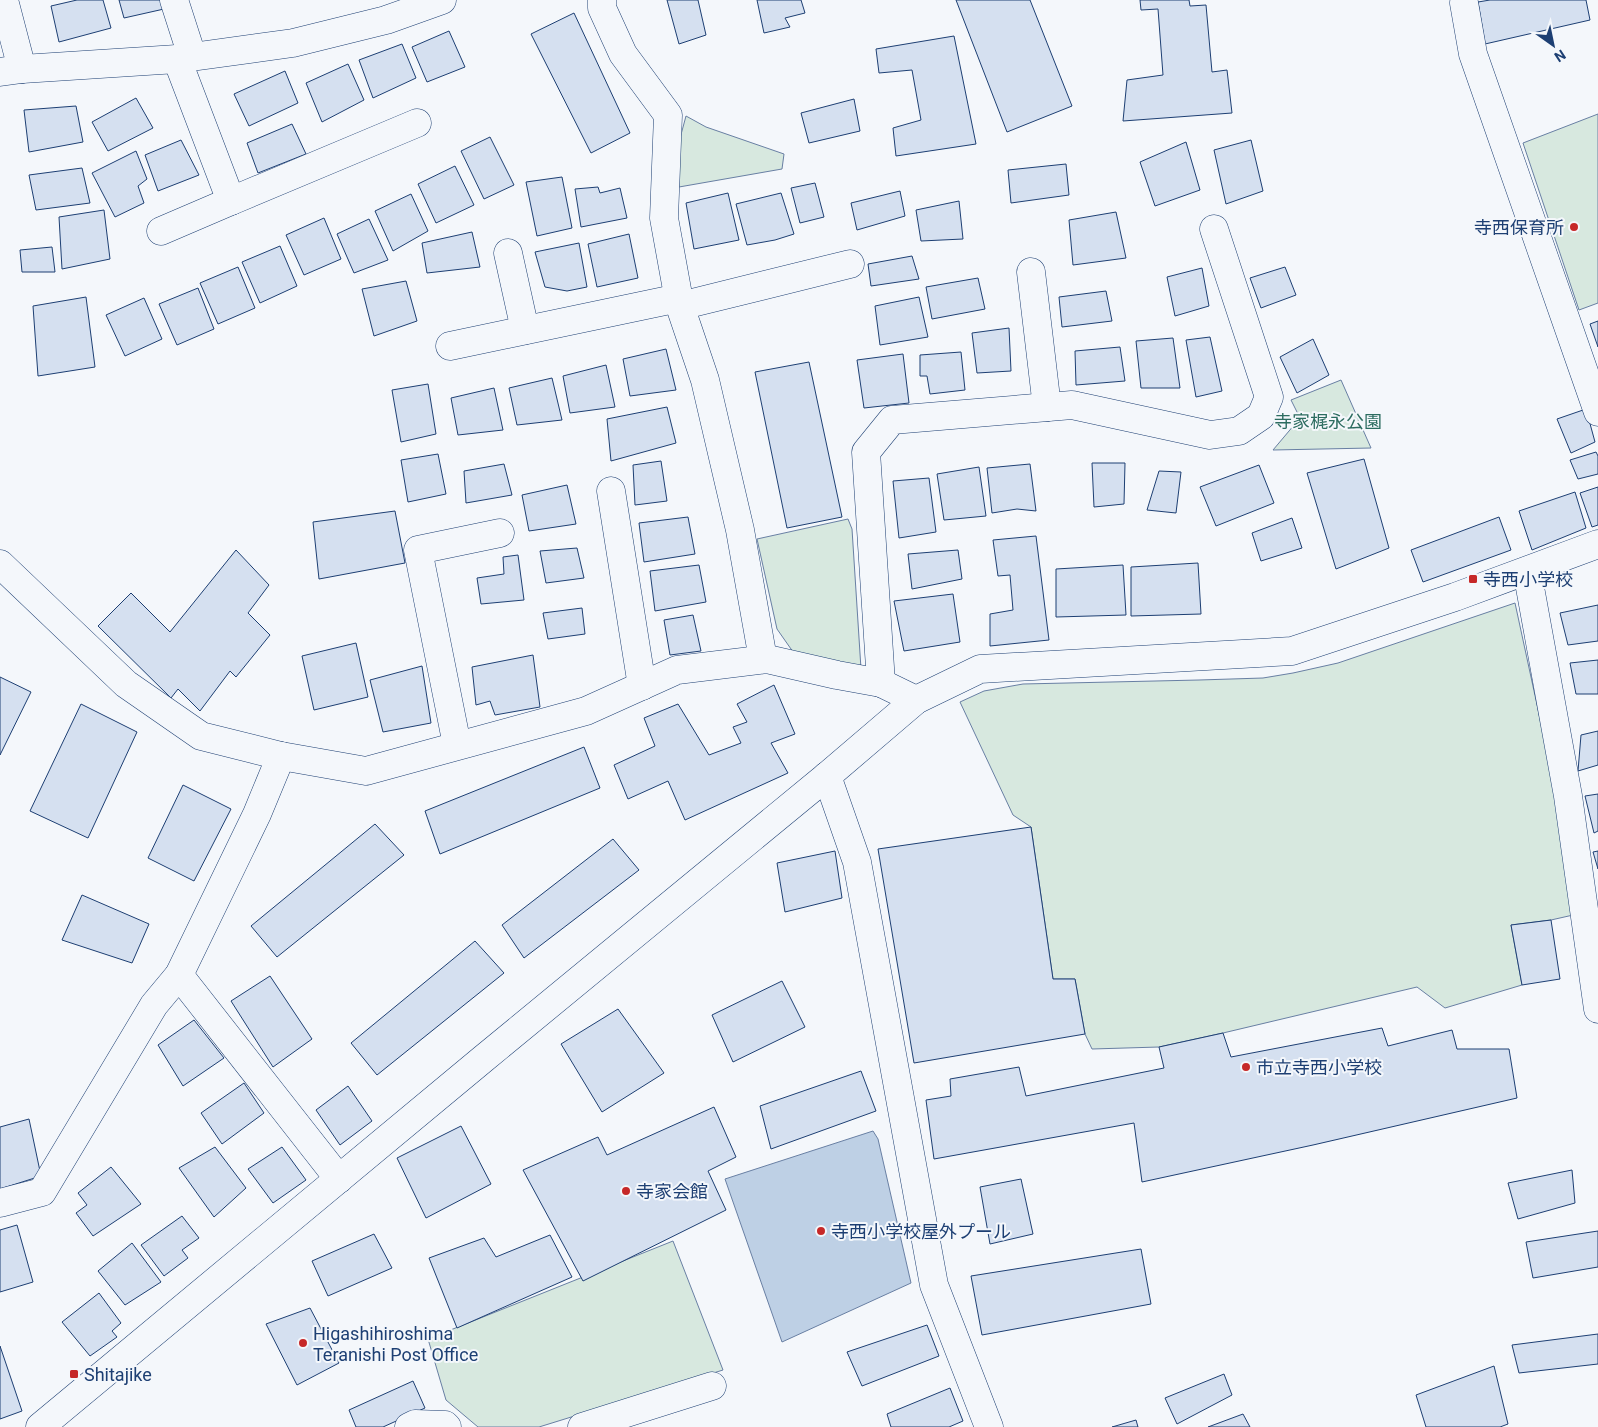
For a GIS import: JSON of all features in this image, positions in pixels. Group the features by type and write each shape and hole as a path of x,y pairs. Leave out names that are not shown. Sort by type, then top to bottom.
{"street":[{"path":"4,0 11,70 185,58 293,43 386,20 442,0"},
{"path":"174,0 185,58 231,201"},
{"path":"602,0 602,8 623,54 668,115 664,218 679,302 706,380 740,530 763,659"},
{"path":"1464,3 1473,54 1598,412"},
{"path":"161,231 417,123"},
{"path":"881,683 866,452 892,420 1072,405 1210,435 1239,431 1261,416 1269,397 1214,229"},
{"path":"508,253 525,330"},
{"path":"450,346 525,330 679,302 850,264"},
{"path":"1031,272 1048,408"},
{"path":"611,491 642,686"},
{"path":"456,745 418,550 500,534"},
{"path":"40,1427 827,776 916,700 980,669 1292,651 1527,571 1598,544"},
{"path":"0,564 126,684 201,736 281,756 366,771 586,711 677,670 763,659 881,683 916,700"},
{"path":"1527,571 1568,796 1598,1009"},
{"path":"0,1203 42,1192 154,1005 179,975 257,814 281,756"},
{"path":"827,776 856,862 934,1284 990,1427"},
{"path":"179,975 339,1179"},
{"path":"582,1427 712,1386"},
{"path":"408,1427 415,1424 447,1427"}],"green space":[{"name":"寺西保育所","path":"1598,114 1598,303 1579,310 1523,143"},
{"path":"686,116 706,127 784,154 782,169 679,187 679,142"},
{"name":"寺家梶永公園","path":"1341,380 1371,448 1273,450 1300,418 1291,400"},
{"path":"848,519 852,529 861,669 798,659 777,629 757,539"},
{"path":"1515,603 1582,913 1551,920 1511,925 1522,985 1445,1008 1417,987 1159,1047 1092,1049 1085,1034 1075,979 1053,979 1031,827 1013,815 960,702 984,691 1023,684 1263,678 1293,673 1338,663"},
{"path":"673,1241 723,1370 539,1427 478,1427 446,1400 428,1339"}],"water":[{"name":"寺西小学校屋外プール","path":"873,1131 878,1139 911,1283 782,1342 725,1179"}],"building":[{"path":"77,0 103,0 111,28 59,42 51,6"},
{"path":"119,0 161,0 164,9 124,18"},
{"path":"667,0 698,0 706,35 679,44"},
{"path":"757,0 801,0 805,13 785,18 790,27 764,33"},
{"path":"956,0 1030,0 1072,106 1007,132"},
{"path":"1140,0 1189,0 1190,6 1206,5 1212,72 1227,70 1232,113 1123,121 1127,80 1163,75 1158,9 1141,10"},
{"path":"1490,0 1586,0 1590,20 1485,44 1478,2"},
{"path":"574,13 630,133 591,153 531,34"},
{"path":"449,31 465,67 427,82 412,47"},
{"path":"954,36 976,144 896,156 893,128 921,120 912,70 879,73 876,49"},
{"path":"402,44 416,78 373,98 359,60"},
{"path":"348,64 364,100 322,122 306,83"},
{"path":"285,71 298,103 249,126 234,94"},
{"path":"136,98 153,128 108,151 92,122"},
{"path":"854,99 860,131 809,143 801,113"},
{"path":"76,106 83,142 29,152 24,110"},
{"path":"292,124 306,154 258,173 247,143"},
{"path":"490,137 514,185 484,199 461,151"},
{"path":"181,140 199,175 158,191 145,155"},
{"path":"1251,140 1263,191 1226,204 1214,150"},
{"path":"1186,142 1200,190 1155,206 1140,162"},
{"path":"136,151 147,179 138,186 144,203 115,217 92,173"},
{"path":"1066,164 1069,195 1011,203 1008,170"},
{"path":"455,166 474,205 436,223 418,184"},
{"path":"82,168 90,203 36,210 29,175"},
{"path":"562,177 572,228 537,236 526,182"},
{"path":"815,183 824,217 800,223 791,188"},
{"path":"598,187 600,193 620,188 627,218 581,227 575,189"},
{"path":"900,191 905,216 857,230 851,203"},
{"path":"728,193 739,240 694,249 686,203"},
{"path":"781,193 794,234 775,240 747,245 736,204"},
{"path":"411,194 428,231 393,251 375,211"},
{"path":"959,201 963,239 921,241 916,210"},
{"path":"104,210 110,259 62,269 59,217"},
{"path":"1116,212 1126,258 1073,265 1069,220"},
{"path":"324,218 341,259 304,275 286,235"},
{"path":"369,219 388,260 354,273 337,234"},
{"path":"472,232 480,267 427,273 422,243"},
{"path":"629,234 638,278 597,287 588,244"},
{"path":"579,243 587,287 567,291 545,287 535,252"},
{"path":"280,246 297,286 260,303 242,262"},
{"path":"52,247 55,272 22,272 20,250"},
{"path":"912,256 919,279 871,286 868,264"},
{"path":"238,267 255,308 218,324 200,283"},
{"path":"1285,267 1296,295 1261,308 1250,278"},
{"path":"1202,268 1209,306 1175,316 1167,277"},
{"path":"978,278 985,309 932,319 926,287"},
{"path":"406,281 417,321 374,336 362,289"},
{"path":"198,288 214,329 177,345 159,304"},
{"path":"1106,291 1112,321 1062,327 1059,297"},
{"path":"86,297 95,367 38,376 33,306"},
{"path":"919,297 928,337 880,345 875,306"},
{"path":"144,298 162,339 125,356 106,315"},
{"path":"1598,321 1598,347 1590,324"},
{"path":"1009,328 1011,371 977,373 972,333"},
{"path":"1210,337 1222,391 1196,397 1186,340"},
{"path":"1173,338 1180,388 1141,388 1136,341"},
{"path":"1313,339 1329,375 1297,393 1280,357"},
{"path":"1120,347 1125,381 1076,385 1075,351"},
{"path":"666,349 676,390 630,396 623,359"},
{"path":"961,352 965,390 930,394 927,376 920,376 920,355"},
{"path":"903,354 909,403 864,408 857,360"},
{"path":"809,362 842,517 787,528 755,372"},
{"path":"606,365 615,407 570,413 563,376"},
{"path":"552,378 562,420 517,425 509,388"},
{"path":"428,384 436,434 401,442 392,390"},
{"path":"494,388 503,430 458,435 451,398"},
{"path":"667,407 676,443 611,461 607,419"},
{"path":"1586,409 1595,442 1571,453 1557,419"},
{"path":"1596,452 1598,456 1598,474 1578,479 1570,460"},
{"path":"438,454 446,494 408,502 401,460"},
{"path":"1364,459 1389,548 1336,569 1307,473"},
{"path":"661,461 667,501 635,505 633,465"},
{"path":"1092,463 1125,463 1124,504 1094,507"},
{"path":"504,464 512,495 466,503 464,471"},
{"path":"1030,464 1036,511 1017,509 992,513 987,468"},
{"path":"1259,465 1274,503 1216,526 1200,487"},
{"path":"979,467 986,516 944,520 937,474"},
{"path":"1159,471 1181,472 1176,513 1147,510"},
{"path":"929,478 936,532 899,538 893,481"},
{"path":"567,485 576,524 529,531 522,495"},
{"path":"1598,487 1598,525 1592,527 1580,493"},
{"path":"1575,492 1586,528 1532,550 1519,511"},
{"path":"395,511 405,563 319,579 313,522"},
{"path":"688,517 695,554 644,562 639,523"},
{"path":"1499,517 1511,550 1423,582 1411,550"},
{"path":"1292,518 1302,548 1261,561 1252,533"},
{"path":"1036,536 1049,640 990,646 990,614 1013,610 1010,575 998,576 993,540"},
{"path":"577,548 584,578 546,583 540,551"},
{"path":"236,550 269,585 248,613 270,635 236,677 230,671 200,711 178,689 171,698 98,626 131,593 170,632"},
{"path":"958,550 962,579 912,589 908,554"},
{"path":"518,555 524,600 481,604 477,578 504,574 503,557"},
{"path":"1198,563 1201,614 1131,616 1131,567"},
{"path":"699,565 706,602 655,611 650,571"},
{"path":"1123,565 1126,615 1056,617 1056,569"},
{"path":"953,594 960,642 904,651 894,601"},
{"path":"1598,605 1598,641 1568,645 1560,613"},
{"path":"582,608 585,634 548,639 543,613"},
{"path":"693,615 701,651 670,655 664,620"},
{"path":"356,643 368,697 314,710 302,656"},
{"path":"533,655 540,707 495,715 490,701 476,705 472,667"},
{"path":"1598,660 1598,694 1576,694 1570,663"},
{"path":"422,666 431,723 383,732 370,680"},
{"path":"0,677 31,692 0,755"},
{"path":"774,685 795,734 771,743 788,773 685,820 668,781 628,799 614,765 655,746 644,718 678,704 709,755 741,743 733,727 747,722 737,704"},
{"path":"81,704 137,732 88,838 30,811"},
{"path":"1598,731 1598,765 1578,771 1581,735"},
{"path":"584,747 600,788 440,854 425,811"},
{"path":"183,785 231,809 194,881 148,858"},
{"path":"1598,794 1598,831 1594,833 1585,796"},
{"path":"375,824 404,855 277,957 251,926"},
{"path":"1031,827 1053,979 1075,979 1085,1034 914,1063 878,849"},
{"path":"613,839 639,870 524,958 502,925"},
{"path":"835,851 842,898 785,912 777,863"},
{"path":"1598,851 1598,869 1593,852"},
{"path":"82,895 149,924 132,963 62,940"},
{"path":"1551,920 1560,979 1522,985 1511,925"},
{"path":"475,941 504,973 377,1075 351,1043"},
{"path":"270,976 312,1039 273,1067 231,1001"},
{"path":"782,981 805,1027 733,1062 712,1015"},
{"path":"618,1009 664,1073 602,1112 561,1044"},
{"path":"194,1020 224,1058 183,1086 158,1045"},
{"path":"1382,1028 1388,1046 1452,1030 1457,1049 1509,1049 1517,1098 1142,1182 1134,1123 934,1159 926,1100 951,1096 950,1079 1019,1067 1026,1096 1164,1068 1159,1047 1223,1033 1231,1057"},
{"path":"861,1071 876,1111 771,1149 760,1106"},
{"path":"244,1083 264,1113 222,1144 201,1113"},
{"path":"348,1086 372,1121 340,1145 316,1110"},
{"name":"寺家会館","path":"714,1107 736,1157 708,1171 726,1210 583,1281 523,1170 598,1137 607,1155"},
{"path":"29,1119 41,1176 0,1189 0,1127"},
{"path":"461,1126 491,1184 426,1218 397,1158"},
{"path":"215,1147 246,1188 214,1217 179,1168"},
{"path":"282,1147 306,1180 273,1203 248,1169"},
{"path":"111,1167 141,1204 93,1236 76,1213 87,1205 78,1193"},
{"path":"1572,1170 1575,1203 1518,1219 1508,1183"},
{"path":"1021,1179 1033,1234 990,1244 980,1187"},
{"path":"182,1216 199,1238 182,1250 188,1258 164,1276 141,1245"},
{"path":"17,1225 33,1282 0,1292 0,1230"},
{"path":"1598,1231 1598,1267 1533,1278 1526,1242"},
{"path":"374,1234 392,1268 328,1296 312,1261"},
{"path":"550,1235 572,1277 457,1328 429,1258 484,1238 496,1257"},
{"path":"132,1243 161,1282 125,1305 98,1271"},
{"path":"1141,1249 1151,1304 982,1335 971,1276"},
{"path":"99,1293 121,1323 112,1331 117,1337 90,1356 62,1322"},
{"name":"Higashihiroshima Teranishi Post Office","path":"310,1308 339,1363 297,1385 266,1324"},
{"path":"927,1325 939,1356 862,1386 847,1352"},
{"path":"1598,1334 1598,1364 1519,1373 1512,1345"},
{"path":"0,1346 22,1411 0,1419"},
{"path":"1494,1366 1508,1424 1500,1427 1426,1427 1416,1395"},
{"path":"1224,1374 1232,1395 1177,1424 1165,1398"},
{"path":"413,1381 425,1408 383,1427 356,1427 349,1410"},
{"path":"950,1388 963,1421 949,1427 891,1427 887,1414"},
{"path":"1243,1414 1250,1427 1208,1427"},
{"path":"1136,1420 1138,1427 1112,1427"}],"place":[{"name":"寺西保育所","path":"1574,227"},
{"name":"寺西小学校","path":"1473,579"},
{"name":"市立寺西小学校","path":"1246,1067"},
{"name":"寺家会館","path":"626,1191"},
{"name":"寺西小学校屋外プール","path":"821,1231"},
{"name":"Higashihiroshima Teranishi Post Office","path":"303,1343"},
{"name":"Shitajike","path":"74,1374"}]}
